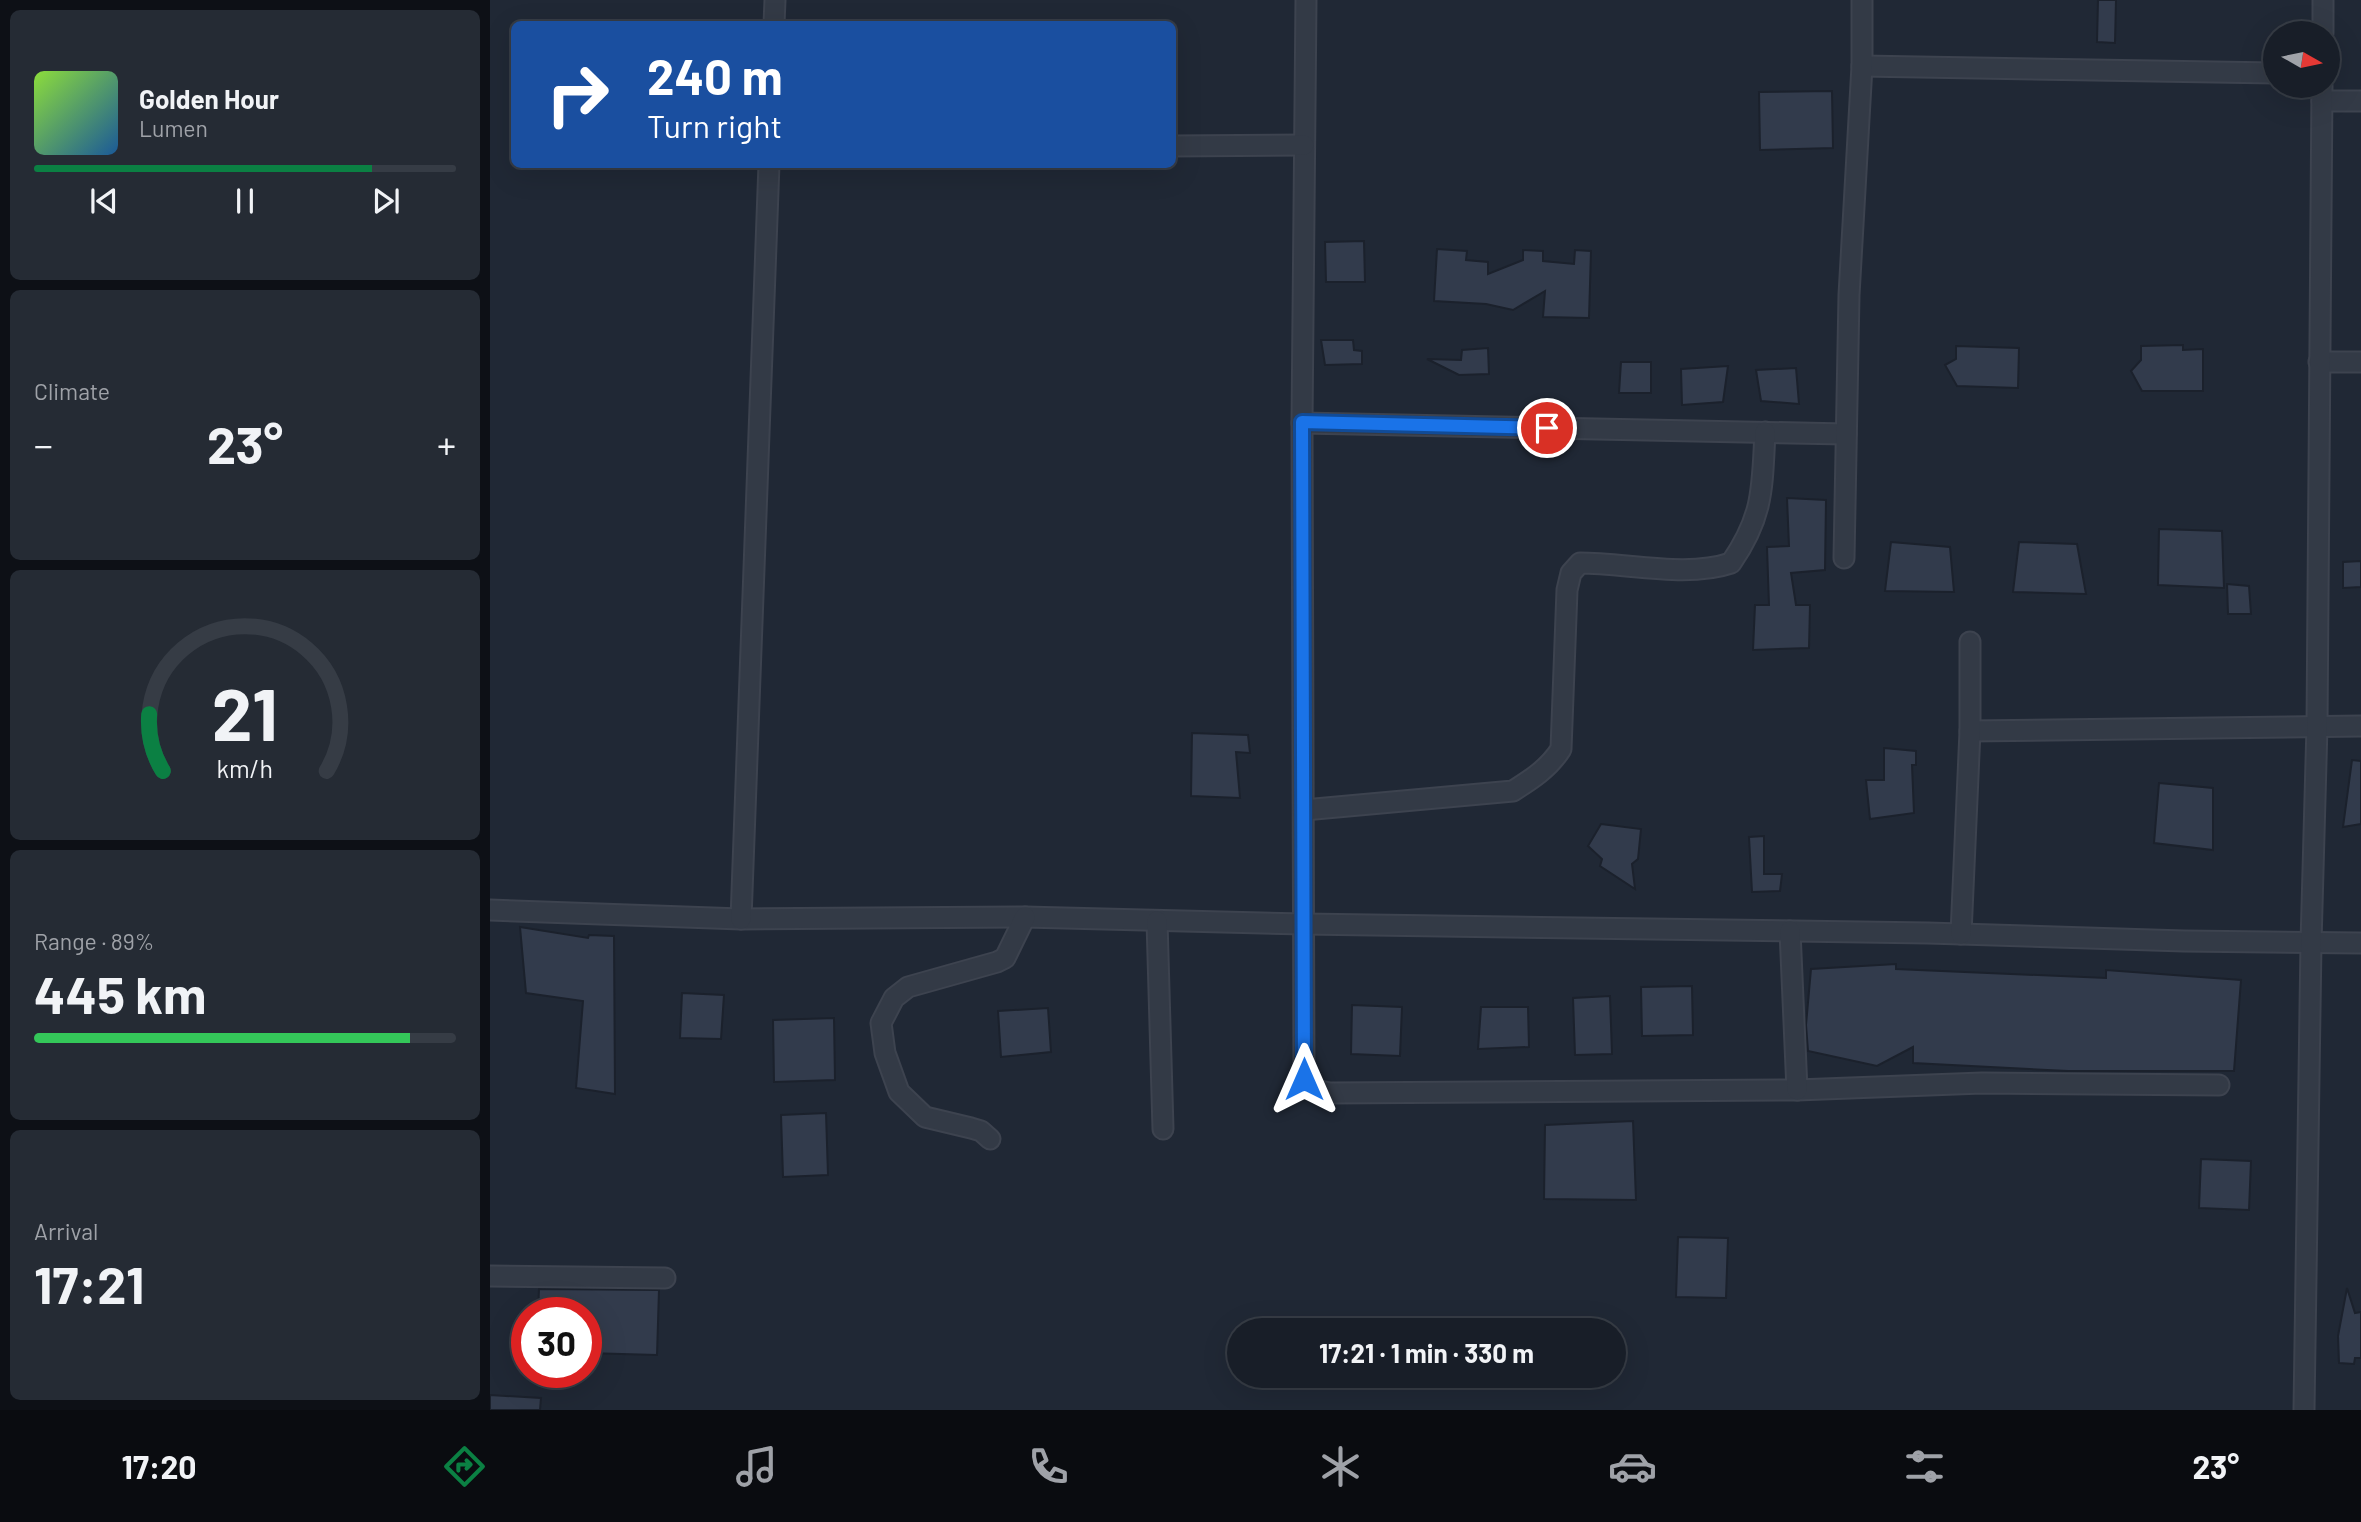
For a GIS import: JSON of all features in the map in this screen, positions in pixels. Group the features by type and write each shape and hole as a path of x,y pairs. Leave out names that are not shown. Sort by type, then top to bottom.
{"street":[{"path":"774,21 775,0"},
{"path":"1306,0 1302,422 1304,1079 1314,1090 1329,1093 1797,1090 1982,1083 2219,1085"},
{"path":"1844,558 1849,295 1862,66 1862,0"},
{"path":"2323,0 2323,21"},
{"path":"1862,66 2263,73"},
{"path":"2340,97 2361,101"},
{"path":"2304,1410 2317,726 2322,98"},
{"path":"1176,146 1304,145"},
{"path":"741,919 769,168"},
{"path":"2319,362 2361,362"},
{"path":"1302,422 1846,434"},
{"path":"1304,810 1513,791 1533,778 1552,762 1561,748 1567,590 1571,572 1580,563 1690,569 1715,568 1731,563 1755,521 1762,493 1765,432"},
{"path":"1961,934 1970,731 1970,642"},
{"path":"1970,731 2361,726"},
{"path":"490,910 741,919 1025,917 2361,943"},
{"path":"990,1139 981,1131 925,1117 899,1092 885,1053 881,1023 894,998 908,987 1005,958 1025,917"},
{"path":"1157,921 1163,1129"},
{"path":"1790,931 1797,1090"},
{"path":"490,1276 665,1278"}],"building":[{"path":"2098,0 2116,0 2115,43 2097,42"},
{"path":"1832,91 1833,148 1760,150 1759,92"},
{"path":"1364,241 1365,282 1326,282 1325,242"},
{"path":"1437,249 1467,251 1466,260 1488,262 1488,274 1523,260 1523,250 1543,251 1543,261 1574,264 1575,250 1591,251 1589,318 1543,317 1545,291 1513,310 1486,304 1434,301"},
{"path":"1321,340 1353,340 1354,350 1362,351 1362,364 1325,365"},
{"path":"2183,345 2183,350 2203,349 2203,391 2142,391 2131,371 2141,360 2141,346"},
{"path":"1956,346 2019,348 2018,388 1957,386 1945,365 1956,359"},
{"path":"1488,348 1489,374 1459,375 1427,359 1461,360 1462,350"},
{"path":"1621,362 1651,362 1651,393 1619,393"},
{"path":"1728,366 1723,402 1682,405 1681,369"},
{"path":"1796,368 1799,404 1761,401 1756,370"},
{"path":"1787,498 1826,500 1825,570 1791,573 1796,605 1810,605 1809,648 1753,650 1755,605 1769,605 1767,547 1789,546"},
{"path":"2159,529 2222,531 2224,588 2158,585"},
{"path":"1891,542 1950,547 1954,592 1885,591"},
{"path":"2019,542 2077,544 2086,594 2013,592"},
{"path":"2361,561 2361,587 2343,588 2343,562"},
{"path":"2227,584 2249,586 2251,614 2228,614"},
{"path":"1192,733 1248,735 1250,753 1236,752 1240,798 1191,796"},
{"path":"1884,748 1916,751 1916,765 1912,765 1914,813 1870,819 1866,780 1884,780"},
{"path":"2352,760 2361,761 2361,824 2343,827"},
{"path":"2159,783 2213,788 2213,850 2154,843"},
{"path":"1601,824 1641,829 1638,859 1632,864 1635,889 1600,866 1602,859 1588,846"},
{"path":"1764,836 1764,874 1782,874 1780,891 1752,892 1749,837"},
{"path":"520,927 588,938 589,935 614,936 615,1094 576,1088 583,1001 526,993"},
{"path":"1896,964 1896,969 2106,978 2106,970 2241,980 2234,1071 2068,1071 1913,1063 1913,1047 1877,1066 1808,1051 1806,1025 1811,969"},
{"path":"1692,986 1693,1035 1642,1036 1641,987"},
{"path":"682,993 724,995 721,1039 680,1038"},
{"path":"1610,996 1612,1054 1575,1055 1573,998"},
{"path":"1352,1005 1402,1007 1400,1056 1351,1054"},
{"path":"1481,1007 1528,1007 1529,1047 1478,1049"},
{"path":"1048,1008 1051,1052 1001,1057 998,1011"},
{"path":"834,1018 835,1080 774,1082 773,1020"},
{"path":"826,1113 828,1175 783,1177 781,1115"},
{"path":"1633,1121 1636,1200 1544,1199 1545,1125"},
{"path":"2201,1159 2251,1161 2249,1210 2199,1208"},
{"path":"1678,1237 1728,1238 1726,1298 1676,1297"},
{"path":"2347,1288 2355,1313 2361,1312 2361,1358 2355,1358 2354,1364 2339,1363 2338,1336"},
{"path":"539,1289 659,1290 657,1355 602,1353 602,1297 539,1297"},
{"path":"490,1395 541,1398 540,1410 490,1410"}],"route":[{"path":"1304,1079 1302,422 1547,428"}]}
